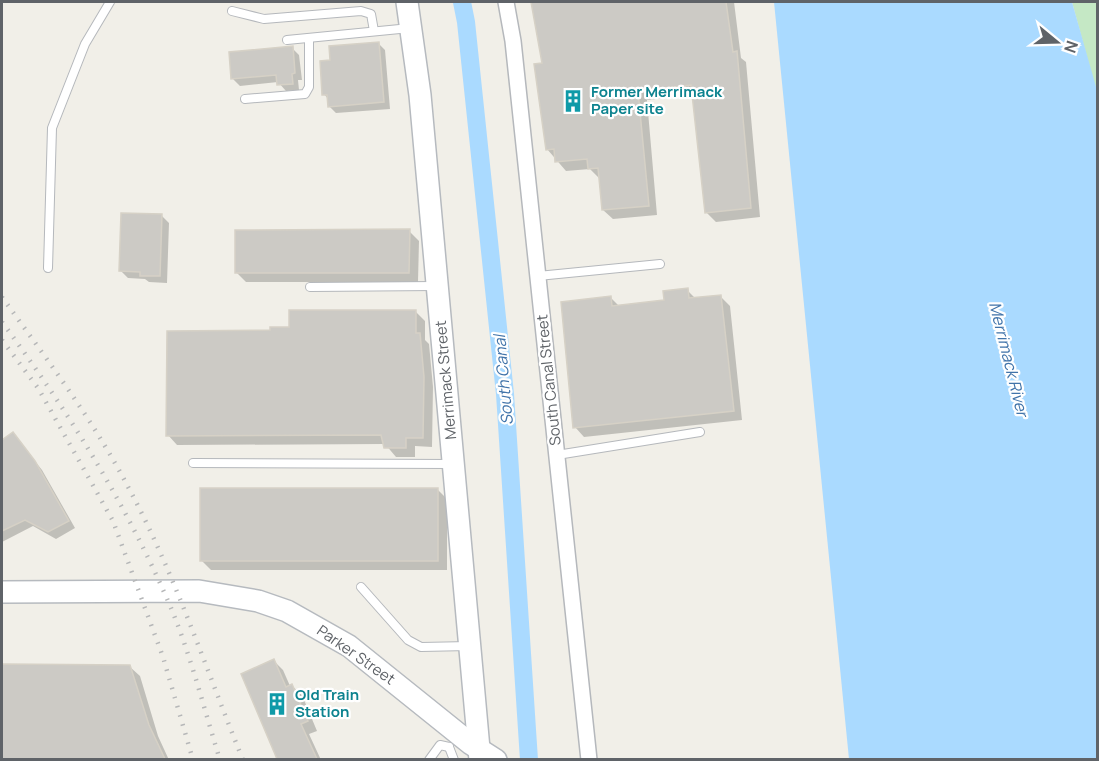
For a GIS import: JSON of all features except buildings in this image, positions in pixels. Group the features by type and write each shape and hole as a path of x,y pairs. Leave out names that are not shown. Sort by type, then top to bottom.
{"main road":[{"name":"Merrimack Street","path":"407,2 420,95 470,646 485,756"},
{"name":"Parker Street","path":"2,592 199,591 258,601 287,612 349,646 455,741 485,756"}],"street":[{"name":"South Canal Street","path":"506,2 513,41 589,759"}],"lane":[{"path":"48,268 51,128 85,44 110,2"},
{"path":"232,11 264,19 361,11 371,14 374,32"},
{"path":"287,40 411,28"},
{"path":"245,99 305,94 309,87 309,38"},
{"path":"538,276 660,264"},
{"path":"310,287 437,285"},
{"path":"557,455 700,432"},
{"path":"193,463 454,464"},
{"path":"361,587 408,640 421,647 470,646"},
{"path":"429,759 440,745 455,741 454,759"}],"green space":[{"path":"1072,2 1097,2 1097,94 1096,90"}],"water":[{"name":"Merrimack River","path":"774,2 1072,2 1098,94 1097,759 849,759"}],"waterway":[{"name":"South Canal","path":"462,2 505,394 529,760"}],"railway":[{"path":"2,297 83,411 126,483 174,585 243,760"},
{"path":"2,322 73,424 116,496 154,570 178,626 220,760"},
{"path":"2,340 38,388 113,521 163,657 193,760"}],"place":[{"name":"Former Merrimack Paper site","path":"573,101"},
{"name":"Old Train Station","path":"277,704"}]}
